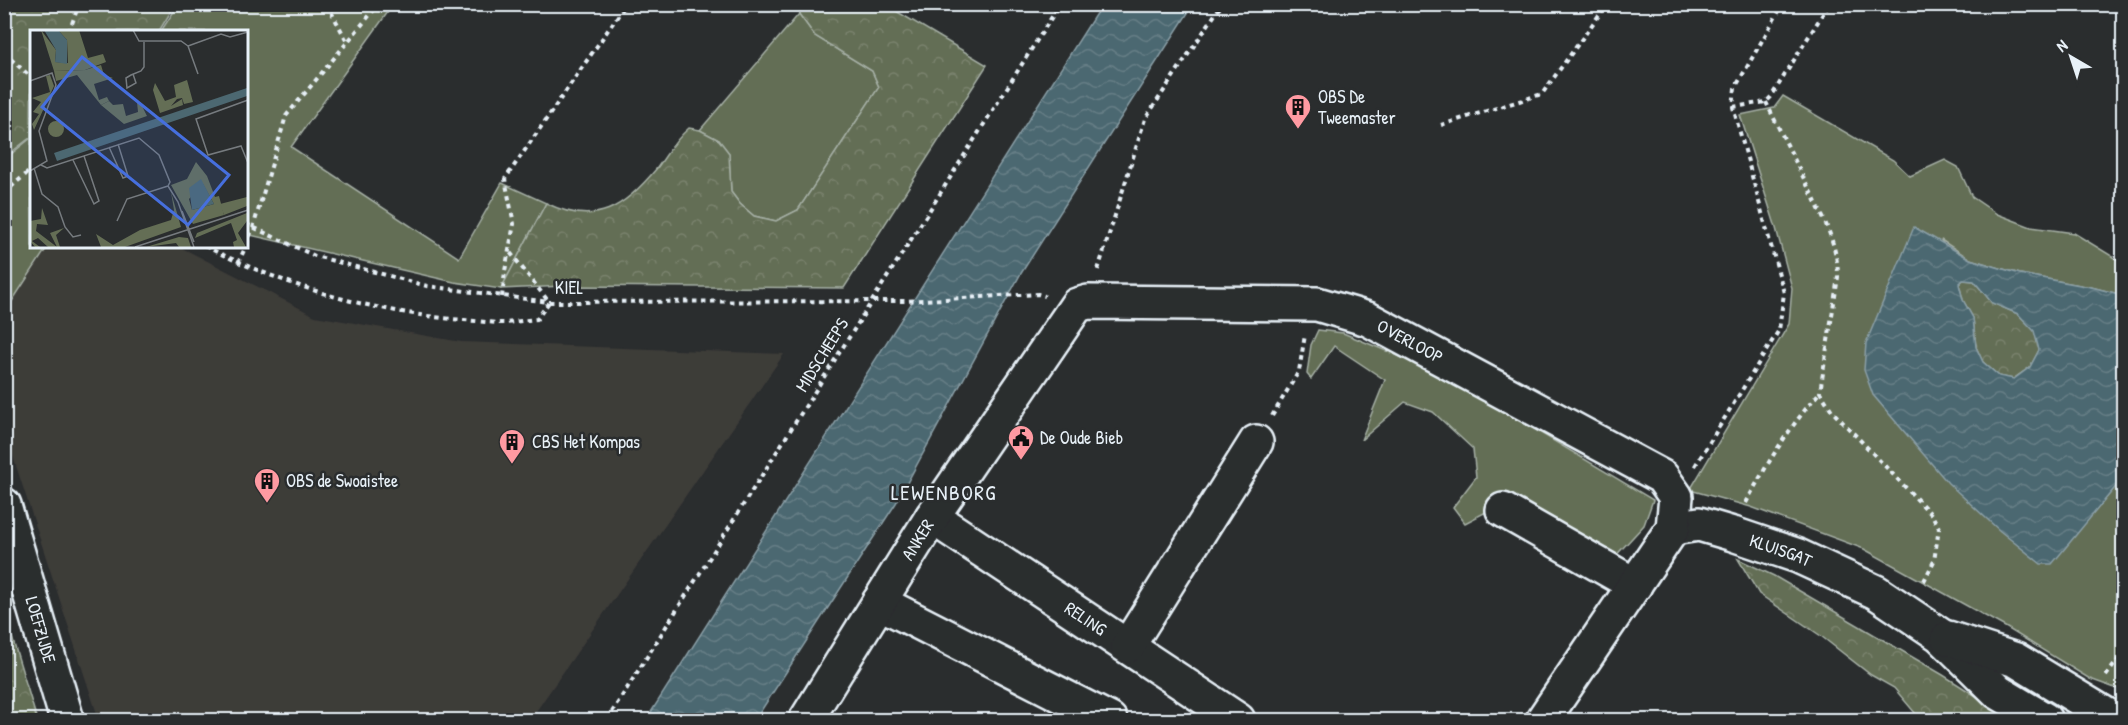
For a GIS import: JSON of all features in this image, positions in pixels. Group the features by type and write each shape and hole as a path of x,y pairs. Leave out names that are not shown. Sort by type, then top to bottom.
{"street":[{"name":"OVERLOOP","path":"1083,304 1317,304 1368,319 1662,477 1674,513"},
{"name":"ANKER","path":"806,720 932,518 1083,304"},
{"path":"1128,646 1256,442"},
{"name":"LOEFZIJDE","path":"4,505 67,720"},
{"path":"1503,510 1635,585"},
{"name":"KLUISGAT","path":"1674,513 1699,524 1798,556 1876,591 1940,635 1998,692 2045,720"},
{"path":"1544,720 1635,585 1674,513"},
{"name":"RELING","path":"932,518 1238,720"},
{"path":"879,602 1110,720"},
{"name":"KLUISGAT","path":"1940,635 2016,660 2115,720"}],"path":[{"path":"70,30 79,4"},
{"path":"327,4 348,43"},
{"path":"248,241 286,116 379,4"},
{"path":"502,297 514,225 505,179 626,4"},
{"name":"MIDSCHEEPS","path":"607,720 1060,4"},
{"path":"1083,304 1145,119 1222,4"},
{"path":"1441,125 1542,94 1607,4"},
{"path":"1674,513 1779,330 1784,293 1733,108 1735,88 1783,4"},
{"path":"1733,108 1766,102 1777,89 1829,4"},
{"path":"4,53 30,76"},
{"path":"1733,534 1746,503 1768,463 1798,418 1820,392 1838,277 1838,263 1832,237 1766,102"},
{"path":"4,193 30,171"},
{"name":"KIEL","path":"248,225 315,256 428,286 549,302 905,301 1038,294"},
{"path":"209,248 238,263 362,304 429,317 503,323 537,319 549,302 509,251"},
{"path":"238,263 245,248"},
{"path":"1256,442 1299,371 1307,326 1317,304"},
{"path":"1820,392 1833,412 1932,515 1939,528 1934,561 1908,613"}],"shaded area":[{"path":"47,248 182,248 315,316 461,342 784,354 530,720 99,720 5,432 5,312"}],"green space":[{"path":"5,4 175,4 160,30 30,30 30,138 5,157"},
{"path":"178,5 393,5 291,147 459,258 502,183 546,203 501,289 454,282 248,234 248,30 162,30"},
{"path":"802,5 886,5 987,65 844,288 564,286 501,289 546,203 580,214 608,210 621,203 645,182 689,128 700,130 719,140 729,153 731,192 740,204 754,216 776,221 798,210 879,87 872,71 815,36 799,14"},
{"path":"799,14 815,36 872,71 879,87 798,210 776,221 754,216 740,204 731,192 729,153 719,140 700,130"},
{"path":"1783,96 1893,160 1910,176 1945,160 1958,167 1972,197 1997,214 2031,227 2074,233 2123,263 2123,295 2020,274 1970,259 1941,240 2096,510 2123,478 2123,691 2090,679 2007,628 1864,549 1751,507 1690,490 1789,324 1792,288 1776,228 1740,115 1774,108"},
{"path":"30,139 30,248 47,248 5,312 5,159"},
{"path":"1963,280 1974,281 1992,303 2018,314 2035,331 2039,350 2030,367 2013,379 1999,376 1983,362 1976,347 1973,318 1963,300 1959,284"},
{"path":"1318,330 1343,333 1442,374 1653,500 1644,525 1609,563 1505,502 1465,523 1453,507 1476,477 1473,449 1433,412 1405,402 1361,440 1385,380 1334,346 1311,379 1307,374 1311,345"},
{"path":"1738,559 1774,576 1943,675 2014,720 1921,720 1894,688 1871,675 1821,636 1759,594"},
{"path":"5,614 37,720 5,720"}],"water":[{"path":"1102,4 1193,5 1020,275 896,503 755,720 646,720"},
{"path":"1914,227 1970,259 2020,274 2123,295 2123,478 2052,564 2041,564 2000,531 1948,483 1873,395 1864,370 1866,343","holes":["1963,280 1974,281 1992,303 2018,314 2034,331 2039,350 2030,367 2014,379 1999,376 1983,362 1976,347 1973,318 1963,300 1959,284"]}],"place":[{"name":"OBS De Tweemaster","path":"1298,130"},
{"name":"De Oude Bieb","path":"1021,461"},
{"name":"CBS Het Kompas","path":"512,465"},
{"name":"OBS de Swoaistee","path":"267,504"}],"district":[{"name":"LEWENBORG","path":"944,493"}]}
